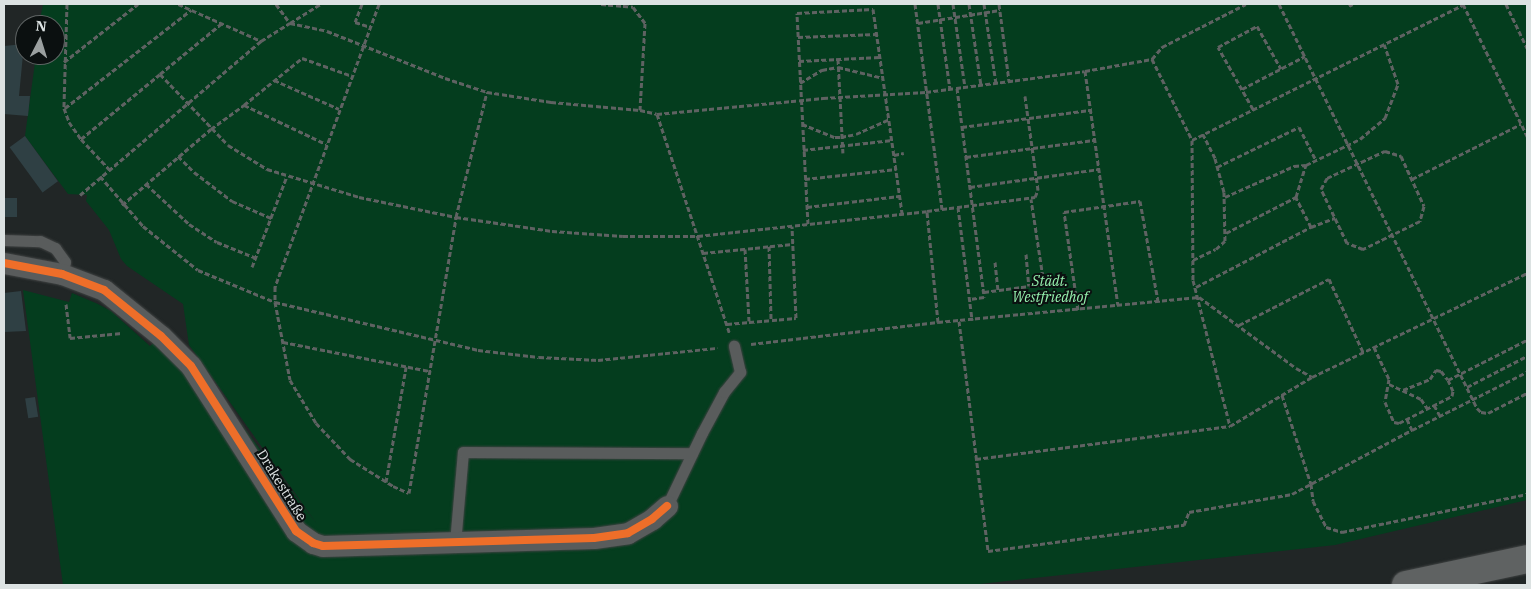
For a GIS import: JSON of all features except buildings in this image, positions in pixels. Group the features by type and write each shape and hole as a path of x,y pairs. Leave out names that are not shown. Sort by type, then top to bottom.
{"highway":[{"path":"1406,585 1527,559"}],"street":[{"name":"Drakestraße","path":"4,263 62,274 104,290 161,336 191,366 300,536 313,543 323,546 574,539 628,533 652,519 667,506"}],"lane":[{"path":"4,240 40,241 55,248 65,262 62,274"},
{"path":"667,506 724,392 740,372 734,346"},
{"path":"455,543 463,452 692,453"}],"path":[{"path":"65,43 67,4"},
{"path":"65,62 138,4"},
{"path":"178,4 261,41"},
{"path":"276,4 290,23 326,31 364,44 445,78 487,92 560,103 640,110 657,114 800,100 926,92 1085,71 1152,59 1162,47 1246,4"},
{"path":"80,194 261,41 320,4"},
{"path":"362,4 355,22 370,27"},
{"path":"379,4 275,287 275,302 290,380 316,423 350,459 386,482 409,493 456,217 487,92"},
{"path":"601,4 633,7 646,23 640,110"},
{"path":"915,4 942,209"},
{"path":"938,4 950,89"},
{"path":"953,4 965,87"},
{"path":"969,4 980,85"},
{"path":"984,4 996,83"},
{"path":"999,4 1009,81"},
{"path":"1278,4 1460,374 1481,412 1488,413 1527,393"},
{"path":"1192,140 1463,4 1527,136"},
{"path":"1506,4 1527,48"},
{"path":"808,224 800,100 797,13 873,9 902,214"},
{"path":"64,108 190,10"},
{"path":"918,23 1000,10"},
{"path":"81,138 222,23"},
{"path":"1252,110 1218,47 1257,26 1281,69"},
{"path":"798,37 877,34"},
{"path":"1224,198 1294,166 1306,165 1348,145 1360,139 1385,118 1398,84 1384,44"},
{"path":"1242,90 1305,56"},
{"path":"799,61 880,57"},
{"path":"122,205 211,129 302,58 352,76"},
{"path":"838,59 843,153"},
{"path":"1152,59 1192,140 1193,280 1199,297 1230,426"},
{"path":"64,65 64,108 69,122 109,169"},
{"path":"800,83 822,70 838,67 883,78"},
{"path":"1085,71 1118,305"},
{"path":"160,74 228,145 254,163 288,176 405,208 552,231 623,236 698,236 1031,199 1035,197 1038,190 1025,96"},
{"path":"274,80 339,109"},
{"path":"957,88 984,292 984,297 970,299"},
{"path":"244,105 326,144"},
{"path":"962,127 1090,110"},
{"path":"657,114 734,346"},
{"path":"802,124 835,137 841,137 856,134 889,119"},
{"path":"1412,179 1521,124"},
{"path":"1218,167 1299,127 1316,160"},
{"path":"1193,260 1216,249 1225,240 1226,233 1224,198 1218,167 1203,134"},
{"path":"803,150 892,140"},
{"path":"966,157 1094,140"},
{"path":"1385,151 1401,156 1424,206 1420,221 1363,249 1346,243 1321,189 1327,178 1357,164 1385,151"},
{"path":"894,155 904,153"},
{"path":"178,156 194,172 232,201 271,218"},
{"path":"1306,165 1296,197 1311,228"},
{"path":"805,180 896,169"},
{"path":"970,187 1098,169"},
{"path":"100,176 122,205 143,226 198,270 275,302 434,338 478,350 539,357 598,360 938,322 1199,297 1296,368 1312,377"},
{"path":"252,267 288,176"},
{"path":"146,184 189,224 217,242 256,258"},
{"path":"807,207 899,196"},
{"path":"1226,233 1296,197"},
{"path":"984,292 1044,284 1031,199"},
{"path":"1078,310 1064,212 1140,201 1158,301"},
{"path":"958,207 972,320"},
{"path":"927,211 938,322"},
{"path":"1196,287 1311,228 1335,218"},
{"path":"727,324 796,318 792,226"},
{"path":"704,253 793,244"},
{"path":"769,246 771,319"},
{"path":"745,249 749,321"},
{"path":"1026,254 1029,286"},
{"path":"995,262 998,290"},
{"path":"976,460 1230,426 1312,377 1527,273"},
{"path":"1238,326 1329,279 1363,352"},
{"path":"66,304 70,338 124,333"},
{"path":"958,321 988,551 1184,525 1189,512 1292,494 1412,430 1527,372"},
{"path":"1448,380 1527,340"},
{"path":"283,342 429,371"},
{"path":"1374,347 1389,379 1385,402 1394,422 1407,419 1452,396 1453,391 1441,371 1436,370 1430,379 1403,390"},
{"path":"1467,387 1527,356"},
{"path":"386,482 406,367"},
{"path":"1389,384 1422,399 1426,408"},
{"path":"1282,395 1311,484 1314,501 1326,527 1342,532 1527,494"},
{"path":"1434,405 1440,416"},
{"path":"1407,419 1412,430"}],"green space":[{"name":"Städt. Westfriedhof","path":"43,4 1527,4 1527,500 1335,545 971,585 63,585 23,290 69,302 72,293 98,304 111,311 150,346 169,329 317,524 189,345 183,304 127,266 121,259 109,230 86,201 87,195 68,194 25,136 35,65 65,65 65,15 41,15"}],"cycle path":[{"path":"4,263 62,274 104,290 161,336 191,366 296,531 313,543 323,546 594,538 628,533 652,519 667,506"}]}
